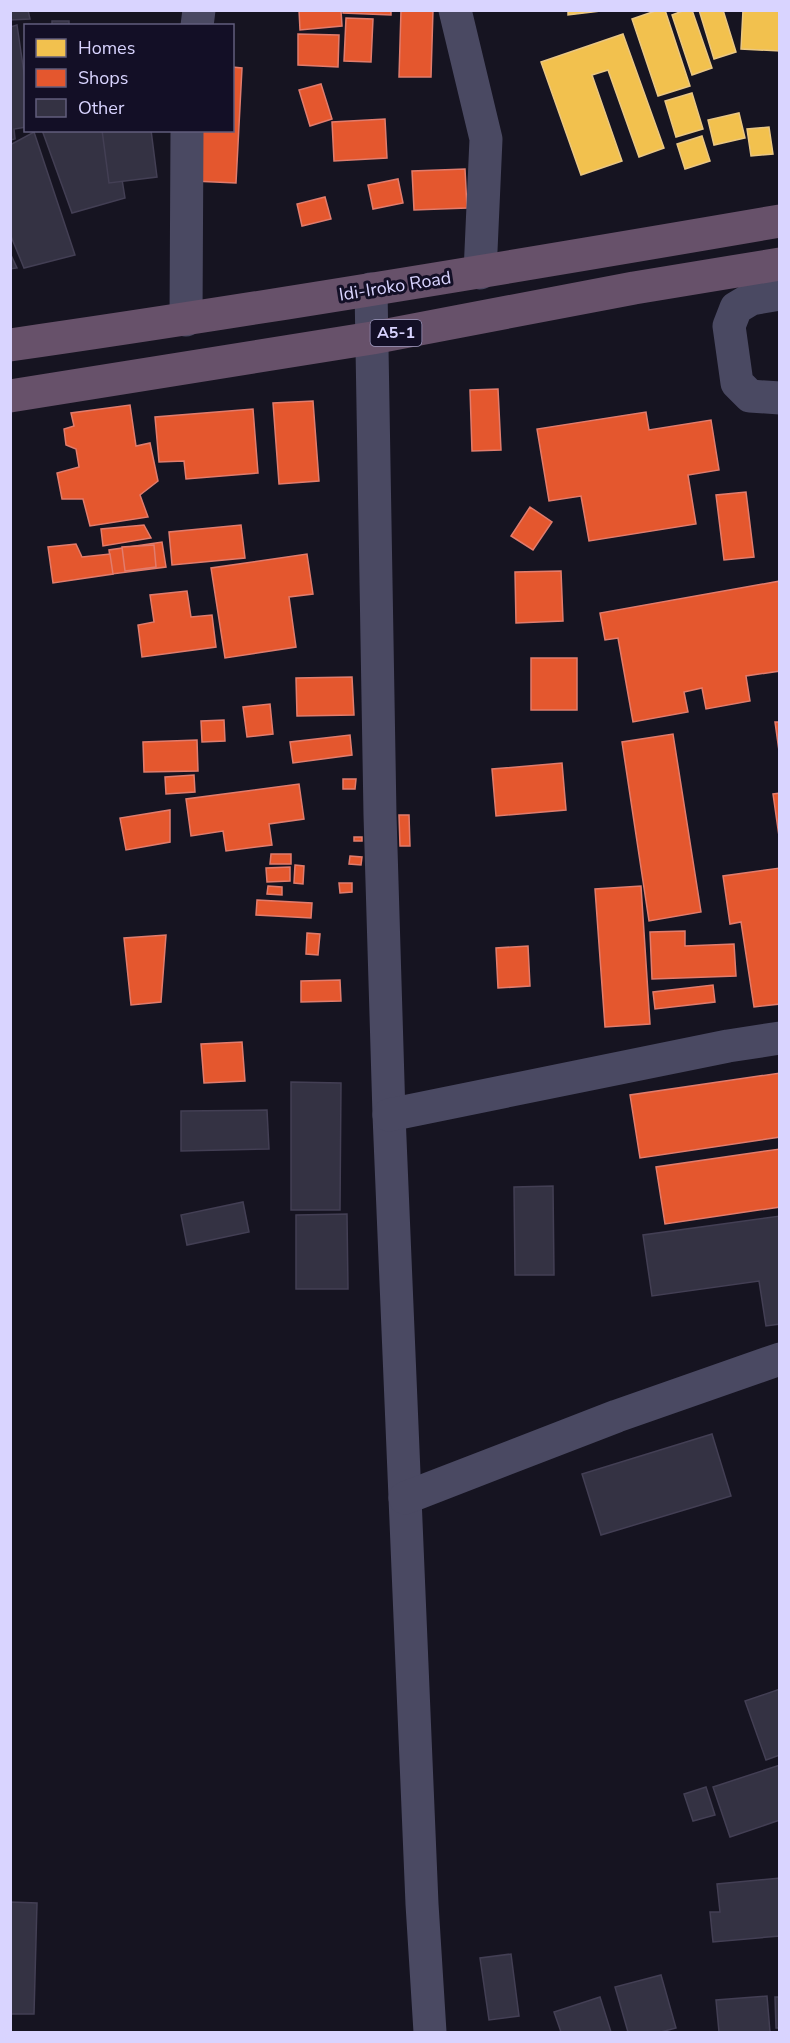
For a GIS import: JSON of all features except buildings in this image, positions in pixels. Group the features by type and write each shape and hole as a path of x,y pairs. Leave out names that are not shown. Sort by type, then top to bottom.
{"highway":[{"name":"Idi-Iroko Road","path":"10,345 186,320 480,273 780,221"},
{"name":"A5-1","path":"10,396 372,338 634,288 780,264"}],"street":[{"path":"455,10 486,139 480,273"},
{"path":"186,320 187,132"},
{"path":"371,289 380,815 389,1114 422,1904 430,2032"},
{"path":"780,294 751,299 736,309 729,326 736,383 750,396 780,398"},
{"path":"389,1114 728,1046 780,1038"},
{"path":"405,1498 617,1416 780,1359"}]}
